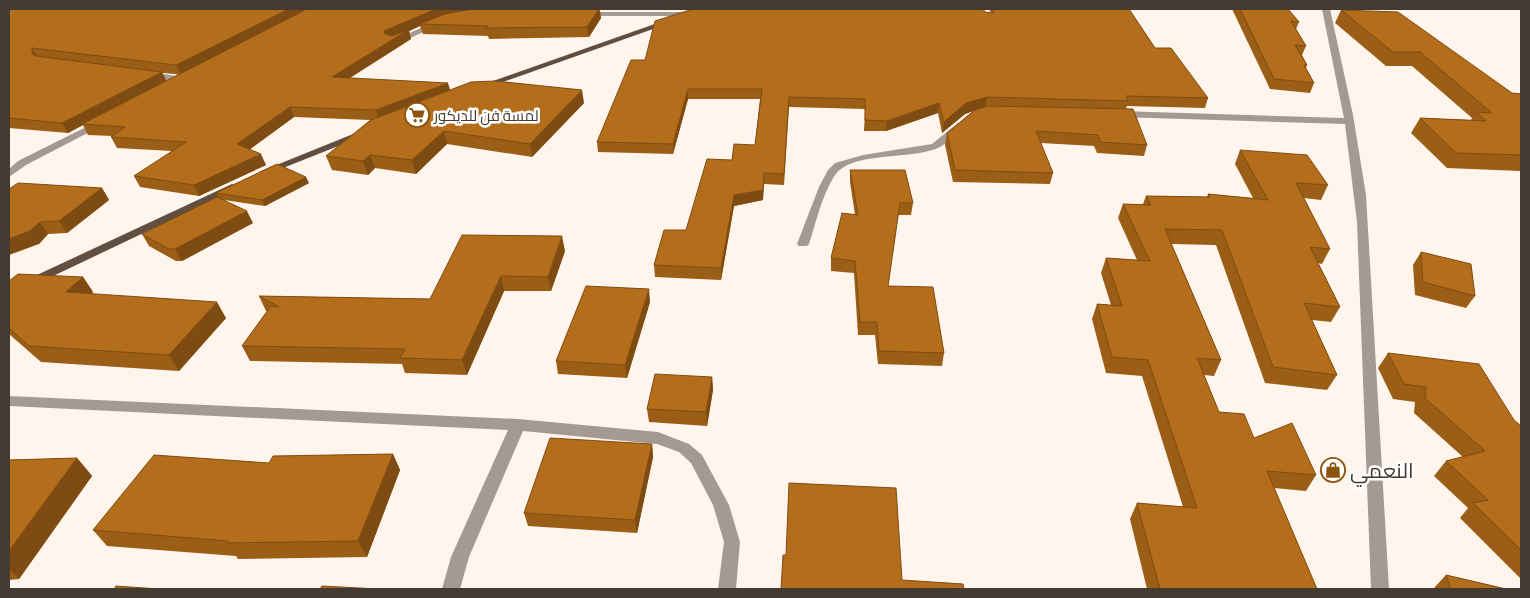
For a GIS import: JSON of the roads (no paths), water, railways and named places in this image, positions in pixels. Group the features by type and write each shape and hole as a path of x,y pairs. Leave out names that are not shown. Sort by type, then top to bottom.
{"main road":[{"path":"466,92 696,13"},
{"path":"9,293 250,179 374,128"}],"street":[{"path":"1326,9 1349,121 1362,220 1380,589"},
{"path":"575,14 696,13"},
{"path":"392,42 445,20"},
{"path":"137,73 188,78 167,88"},
{"path":"1110,114 1349,121"},
{"path":"803,244 832,171 842,163 856,158 893,156 936,145 969,117"},
{"path":"9,174 22,163 107,119"},
{"path":"9,401 518,424 658,438 684,448 701,466 724,514 732,542 727,589"},
{"path":"451,589 460,557 518,424"}],"place":[{"name":"لمسة فن للديكور","path":"417,115"},
{"name":"النعمي","path":"1333,470"}]}
